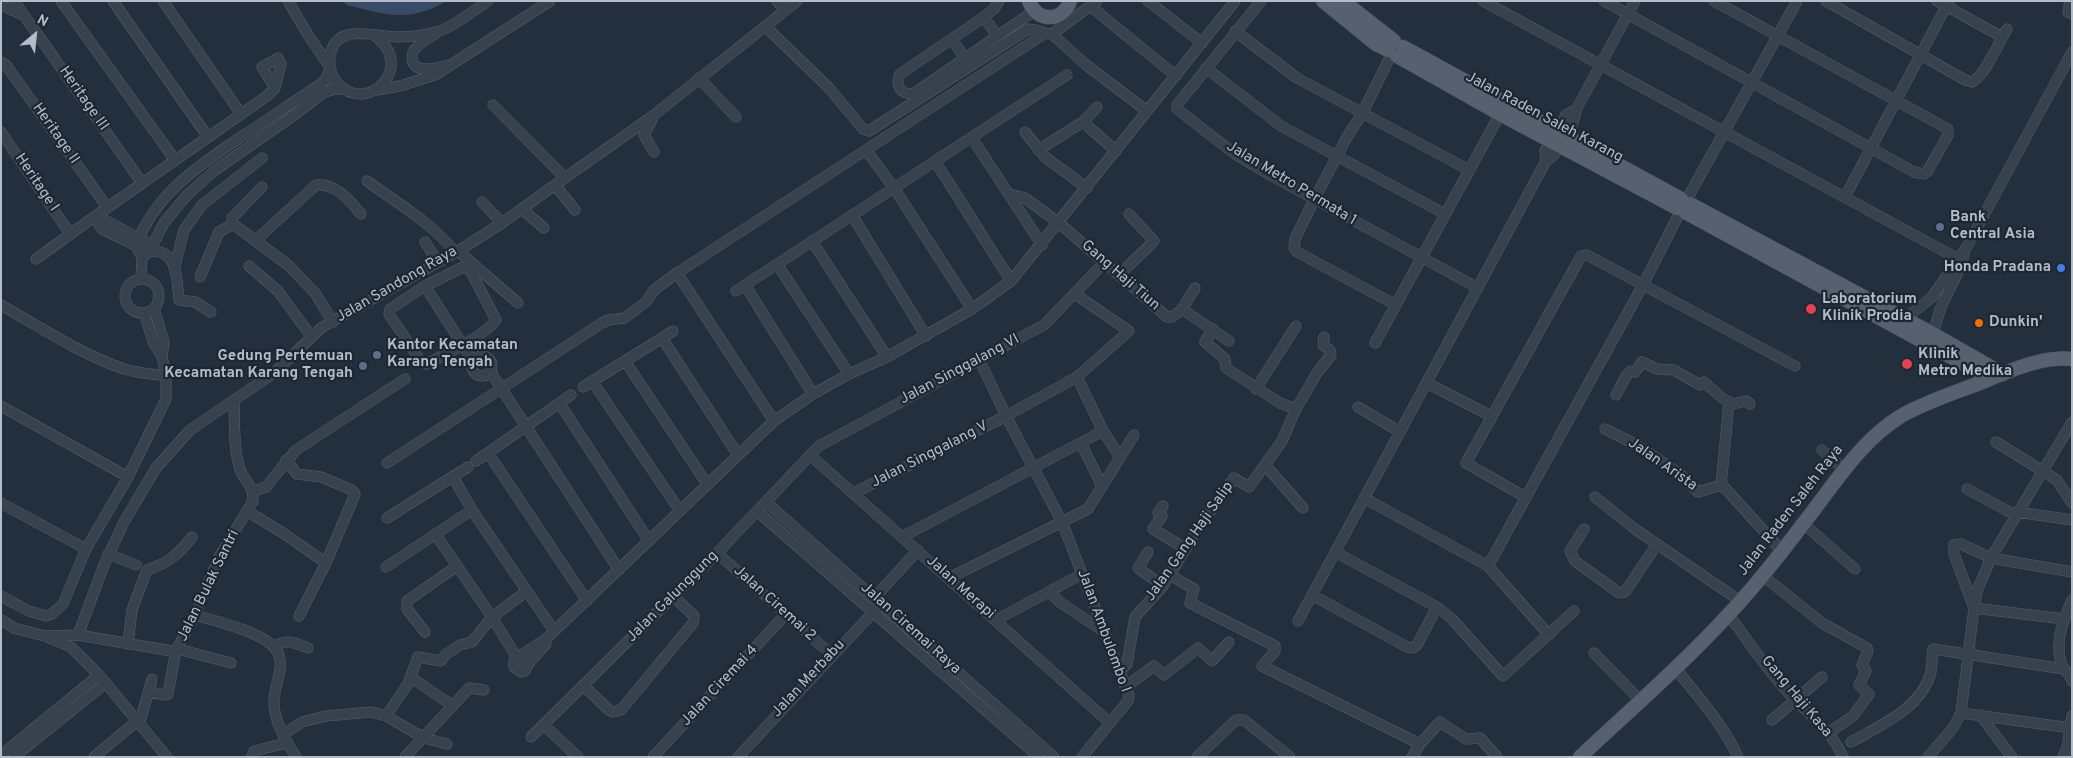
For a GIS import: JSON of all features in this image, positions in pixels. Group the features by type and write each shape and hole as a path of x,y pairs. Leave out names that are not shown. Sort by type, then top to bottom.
{"main road":[{"name":"Jalan Raden Saleh Karang","path":"1323,1 1376,44 1395,50 1931,339 1996,376"},
{"name":"Jalan Raden Saleh Karang","path":"1343,1 1395,50 1500,114 1559,138"},
{"path":"1032,6 1042,17 1050,18 1060,16 1067,10 1071,2"},
{"name":"Jalan Raden Saleh Raya","path":"1580,757 1676,669 1729,615 1782,551 1854,456 1881,431 1900,417 1925,404 1996,376 2043,360 2072,358"}],"street":[{"name":"Heritage III","path":"14,1 142,183"},
{"path":"61,1 175,160"},
{"path":"113,1 208,137"},
{"path":"163,1 241,114"},
{"path":"288,1 330,68 333,78 344,90"},
{"path":"454,64 427,70 420,68 414,64 412,57 414,49 488,1"},
{"path":"142,278 150,251 164,223 187,195 214,170 323,93 334,89 360,94 419,82 454,64 550,1"},
{"path":"777,1 785,10"},
{"name":"Jalan Sandong Raya","path":"78,635 108,554 140,494 156,468 190,430 274,373 312,336 502,223 566,178 654,115 797,1"},
{"path":"999,1 994,10 900,74 897,80 901,91 913,94 997,36 1032,6"},
{"path":"1148,1 1202,42"},
{"name":"Jalan Metro Permata 1","path":"1261,1 1235,31 1177,105 1177,108 1235,154 1314,200 1478,288"},
{"path":"1604,1 1870,149 1914,172 1924,174 1948,135 1948,129 1714,1"},
{"path":"1298,621 1546,161 1555,156 1566,115 1576,110 1635,1"},
{"path":"1488,566 1644,285 1683,206 1796,1"},
{"path":"1826,1 1922,54 1972,82 1976,80 1983,70 2004,33 1944,3 1922,54 1845,197"},
{"path":"2070,1 2068,12 2072,14"},
{"path":"436,534 522,660 546,643 551,635 774,421 813,394 926,336 972,309 1012,281 1176,76 1232,2"},
{"path":"1484,2 1960,260"},
{"path":"387,462 602,323 608,320 625,318 647,302 654,290 677,273 1093,4 1176,76"},
{"name":"Heritage III","path":"1,5 24,16"},
{"path":"984,17 997,36"},
{"path":"764,26 829,88 859,125 867,131 1028,29 1048,34 1148,111"},
{"path":"1235,31 1297,78 1469,170"},
{"path":"137,242 150,216 175,185 206,161 322,84 330,68 331,53 338,42 345,36 355,32 401,37 438,32"},
{"path":"374,35 383,42 389,51 392,63 390,74 384,84 375,91"},
{"path":"310,38 326,44 338,42"},
{"path":"952,40 965,58"},
{"path":"1395,50 1314,200 1295,239 1294,248 1297,252 1396,305"},
{"path":"1931,339 1941,307 1960,260 2069,64 2072,52"},
{"name":"Heritage II","path":"1,62 6,65 107,207"},
{"path":"1206,68 1281,126 1337,158 1445,214"},
{"path":"813,394 740,288 1067,75"},
{"path":"699,78 736,117"},
{"path":"36,259 107,207 267,96 275,88"},
{"path":"493,105 566,178"},
{"path":"1038,150 1082,122 1097,107"},
{"path":"284,108 290,118"},
{"path":"1374,343 1500,114"},
{"path":"654,115 644,135 654,152"},
{"path":"1082,122 1116,151"},
{"name":"Heritage I","path":"1,132 70,234"},
{"path":"1025,132 1038,150 1087,188"},
{"path":"972,138 1042,245"},
{"path":"866,150 894,188 972,309"},
{"path":"211,312 194,302 179,300 175,266 184,230 202,205 262,158"},
{"path":"935,161 1012,281"},
{"path":"367,181 433,229 518,303"},
{"path":"255,241 316,185 324,184 333,188 345,196 361,214"},
{"path":"555,185 575,210"},
{"path":"262,187 232,218 233,224 288,265 315,293 333,322"},
{"name":"Gang Haji Tiun","path":"1010,194 1025,198 1059,223 1167,317 1172,318 1182,309"},
{"path":"482,202 502,223"},
{"path":"522,209 544,228"},
{"path":"1119,275 1154,241 1129,214"},
{"path":"852,216 926,336"},
{"path":"94,217 106,220 150,251 166,256 175,266"},
{"path":"200,277 219,232 233,224"},
{"path":"812,241 886,357"},
{"path":"137,242 150,251"},
{"path":"425,242 438,262"},
{"path":"1525,497 1466,463 1581,256 1586,255 1735,336 1795,366"},
{"path":"1902,324 1932,297 1960,260"},
{"path":"777,264 850,374"},
{"path":"249,266 278,291 312,336"},
{"path":"463,267 470,270 496,320 493,325 463,344 427,364 421,362 389,314 390,310 425,286 463,267"},
{"name":"Jalan Singgalang VI","path":"810,455 819,446 1044,325 1098,269"},
{"path":"677,273 774,421"},
{"path":"142,278 150,280 156,285 160,293 159,301 154,308 144,313 136,312 130,308 126,301 125,293 128,286 134,280 142,278"},
{"path":"425,286 473,361 482,356 487,357 492,366 490,371 619,570"},
{"path":"1195,288 1182,309 1229,341"},
{"name":"Jalan Singgalang V","path":"854,493 1077,378 1129,331 1075,294"},
{"path":"1,306 76,347 108,362 141,373 166,376"},
{"path":"1,596 29,611 46,616 52,614 63,604 86,549 128,477 166,399 166,376 162,356 164,342 154,308"},
{"path":"144,313 154,344 162,356"},
{"path":"1256,389 1296,326"},
{"path":"1213,329 1205,342 1225,359 1226,368 1256,389 1280,403 1296,409"},
{"path":"673,331 587,384 680,511"},
{"name":"Jalan Gang Haji Salip","path":"1120,671 1127,664 1135,617 1163,586 1234,478 1249,487 1282,441 1296,409 1317,373 1331,355 1330,350 1324,344 1324,337"},
{"path":"662,338 738,455"},
{"name":"Jalan Ambulombo I","path":"979,359 1006,416 1062,522 1126,687 1128,701 1082,757"},
{"path":"626,361 707,484"},
{"path":"1616,395 1626,376 1631,371 1635,372 1642,362 1657,369 1674,370 1700,385 1704,382 1729,402 1737,404 1746,402 1750,404"},
{"path":"1077,378 1103,431 1120,457"},
{"path":"234,400 236,452 239,469 254,491 266,487 296,450 405,379"},
{"path":"1427,383 1491,416"},
{"path":"387,518 453,477 571,395"},
{"path":"1721,486 1729,402"},
{"path":"560,404 649,541"},
{"path":"1,406 128,477"},
{"path":"1358,406 1400,432"},
{"path":"1929,756 1953,728 1960,713 1974,608 1978,591 1991,558 2072,422"},
{"name":"Jalan Arista","path":"1605,429 1637,445 1679,473 1698,492 1721,486 1782,551"},
{"path":"902,537 1103,431"},
{"path":"948,578 1088,509 1134,435"},
{"path":"1996,442 2058,480 2072,503"},
{"path":"1081,443 1102,486"},
{"path":"1822,450 1844,470"},
{"path":"488,453 587,601"},
{"name":"Jalan Merapi","path":"810,455 1110,723"},
{"name":"Jalan Galunggung","path":"532,737 717,553 810,455"},
{"path":"286,460 297,474 321,477 354,491 354,497 326,563 299,616"},
{"path":"1265,465 1303,508"},
{"path":"453,477 472,510 527,591 551,635"},
{"path":"1968,489 2016,514 2072,520"},
{"name":"Jalan Bulak Santri","path":"45,636 78,635 172,651 177,649 195,615 219,557 253,500 254,491"},
{"path":"1594,497 1740,601"},
{"path":"1364,498 1488,566 1548,635"},
{"name":"Jalan Ciremai Raya","path":"766,502 878,600 943,666 1039,757"},
{"path":"1,503 86,549"},
{"path":"1163,506 1158,513 1162,516 1153,529 1186,549"},
{"path":"386,567 472,510"},
{"path":"247,511 326,563"},
{"name":"Jalan Ciremai Raya","path":"758,511 873,612 943,666 1054,757"},
{"path":"1804,523 1855,569"},
{"path":"1584,529 1570,551 1575,561 1620,593 1625,592 1658,544"},
{"path":"128,644 132,610 147,570 165,564 180,552 192,537"},
{"path":"1974,608 1954,554 1954,545 1960,544 1991,558 2072,572"},
{"name":"Jalan Merbabu","path":"738,757 873,612 878,600 918,550"},
{"path":"815,561 823,552"},
{"path":"1148,552 1138,568 1163,586"},
{"path":"1335,552 1437,608 1452,619 1503,676 1574,611"},
{"name":"Jalan Ciremai 2","path":"717,553 832,655"},
{"path":"108,554 136,565"},
{"path":"425,632 408,609 407,601 457,566"},
{"path":"996,620 1082,574"},
{"path":"1170,575 1194,589 1190,603 1275,646 1275,651 1262,666 1420,744"},
{"path":"1762,575 1822,624 1867,648 1867,654 1862,666 1866,671 1859,685 1869,694 1853,716 1827,734"},
{"path":"386,716 409,681 418,657 441,662 445,655 460,645 472,642 492,617 527,591"},
{"path":"1049,592 1061,603 1103,631"},
{"path":"1312,595 1407,647 1413,648 1417,645 1437,608"},
{"path":"584,686 609,710 613,712 621,710 693,623 694,616 674,596"},
{"path":"2072,600 2064,619 2059,646 2064,669 2072,680"},
{"path":"1974,608 2064,619"},
{"name":"Jalan Ciremai 4","path":"654,757 786,614"},
{"path":"195,615 247,632 263,639 274,647 280,661 280,675 274,700 276,720 296,757"},
{"name":"Gang Haji Kasa","path":"1729,615 1784,688 1808,710 1843,757"},
{"path":"1,620 14,628 45,636 71,647 106,683 166,757"},
{"path":"274,647 281,642 291,641 308,648"},
{"path":"1126,687 1154,666 1164,675 1198,648 1212,661 1229,642"},
{"path":"148,692 168,694 177,649 231,663"},
{"path":"1851,742 1904,711 1928,681 1933,649 2064,669"},
{"path":"1594,653 1641,701"},
{"path":"1676,669 1730,739 1738,757"},
{"path":"1,755 99,675"},
{"path":"1772,720 1822,677"},
{"path":"98,756 138,723 152,678"},
{"path":"409,681 412,678 452,706"},
{"path":"14,757 106,683"},
{"path":"405,757 469,688 484,690"},
{"path":"252,757 254,751 285,738 302,722 326,716 371,712 386,716 424,738 447,744"},
{"path":"1960,713 2071,728"},
{"path":"1980,716 2012,757"},
{"path":"2063,757 2071,728 2072,716"},
{"path":"1197,757 1239,718 1290,757"},
{"path":"1412,757 1420,744 1440,722 1466,739 1480,738 1497,757"},
{"path":"545,726 578,757"}],"water":[{"path":"342,1 447,1 421,12 398,15 374,12 347,5"}],"place":[{"name":"Bank Central Asia","path":"1940,227"},
{"name":"Honda Pradana","path":"2061,268"},
{"name":"Laboratorium Klinik Prodia","path":"1811,309"},
{"name":"Dunkin'","path":"1979,323"},
{"name":"Kantor Kecamatan Karang Tengah","path":"377,355"},
{"name":"Klinik Metro Medika","path":"1907,364"},
{"name":"Gedung Pertemuan Kecamatan Karang Tengah","path":"363,366"}]}
